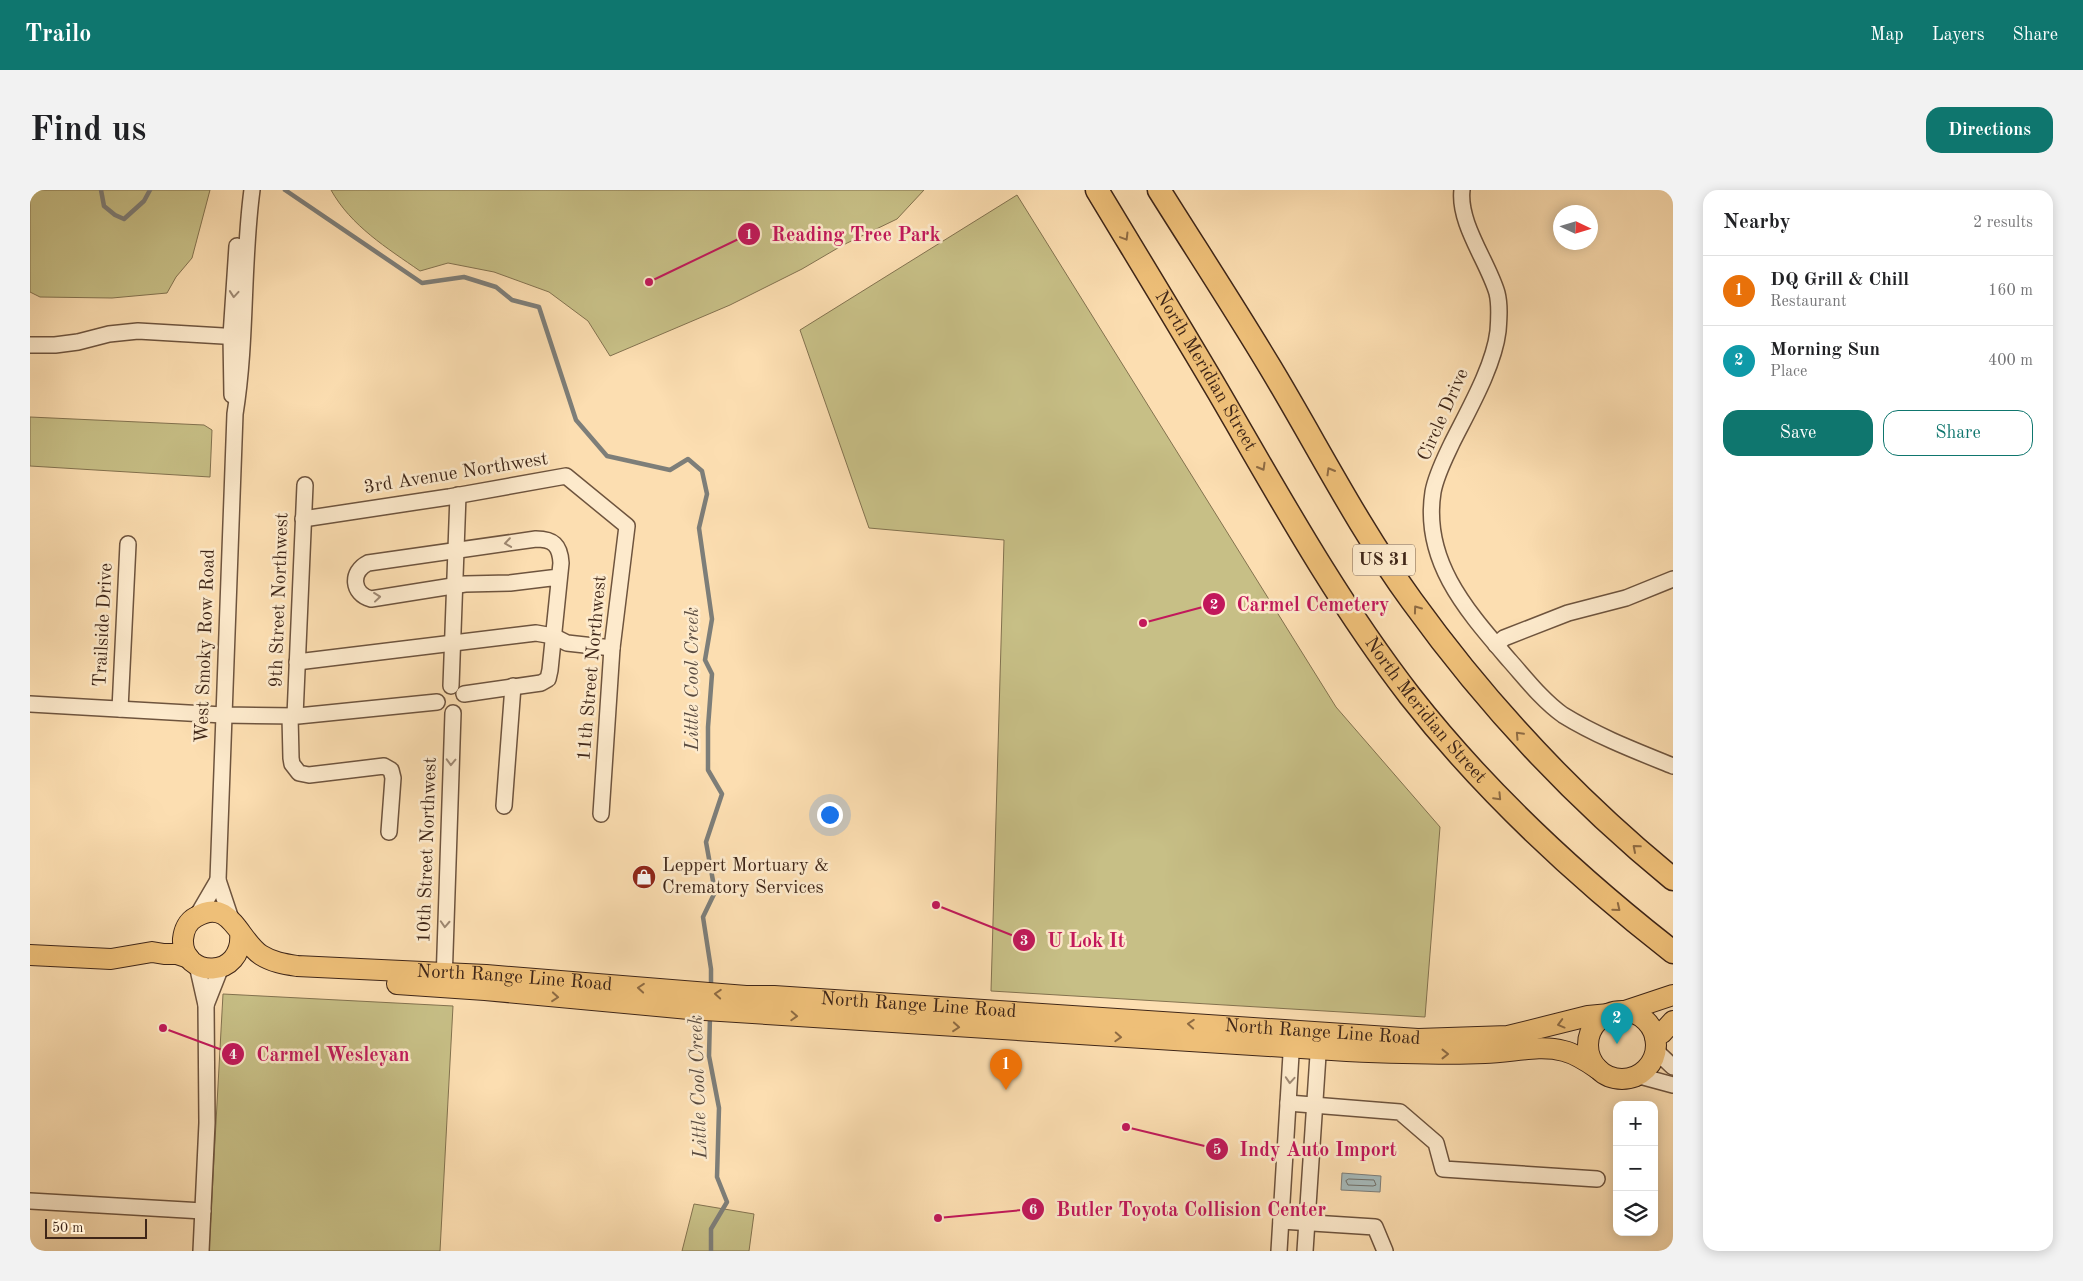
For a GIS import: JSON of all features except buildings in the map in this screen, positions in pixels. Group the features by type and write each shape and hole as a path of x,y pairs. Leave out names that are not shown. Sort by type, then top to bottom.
{"highway":[{"name":"North Meridian Street","path":"1097,190 1218,391 1325,576 1382,658 1444,737 1512,811 1585,880 1673,952"},
{"name":"US 31","path":"1159,190 1269,366 1356,515 1410,599 1440,640 1503,717 1543,760 1610,825 1673,879"}],"main road":[{"path":"30,954 111,959 152,952 177,954 213,969 225,965 238,952 240,946 235,925 218,912 204,913 159,944 152,952"},
{"path":"191,922 183,944 193,961"},
{"name":"North Range Line Road","path":"235,925 260,954 275,962 297,966 444,980 745,1004 774,996 1319,1041 1419,1054 1488,1053 1547,1048 1566,1051 1598,1069"},
{"name":"North Range Line Road","path":"225,965 244,963 296,978 444,980"},
{"name":"North Range Line Road","path":"1319,1041 1484,1037 1516,1034 1588,1016 1617,1012 1673,995"},
{"path":"1655,1043 1650,1026 1634,1013 1617,1012 1600,1019 1592,1028 1589,1038 1590,1055 1598,1069 1614,1078 1624,1078 1636,1075 1649,1065 1655,1043 1673,1021"}],"street":[{"name":"West Smoky Row Road","path":"235,925 218,880 236,414 241,376 238,336 245,210 244,190"},
{"name":"West Smoky Row Road","path":"245,210 252,190"},
{"name":"Circle Drive","path":"1462,190 1467,222 1497,292 1499,308 1498,332 1492,355 1476,395 1438,474 1433,492 1432,524 1434,547 1460,601 1536,690 1562,714 1619,744 1673,766"},
{"path":"30,345 68,344 123,332 238,336"},
{"name":"3rd Avenue Northwest","path":"303,519 566,476 628,526"},
{"name":"9th Street Northwest","path":"305,485 298,662 292,716 292,764 299,773 310,775 384,766 391,770 393,778 389,832"},
{"path":"436,702 444,712 453,713 459,711 463,704 457,690 453,642 458,495"},
{"name":"11th Street Northwest","path":"601,814 612,648 628,526"},
{"path":"436,702 440,690 513,686 541,683 548,679 559,577 560,555 556,544 544,539 536,539 368,564 359,570 355,581 359,592 371,599 455,586 510,583 559,577"},
{"name":"Trailside Drive","path":"120,709 128,544"},
{"path":"1496,645 1504,638 1568,613 1626,598 1673,580"},
{"path":"298,662 453,642 536,634 553,636 567,643 612,648"},
{"path":"504,806 513,686"},
{"path":"30,704 223,715 292,716 436,702"},
{"name":"10th Street Northwest","path":"444,980 453,713"},
{"name":"West Smoky Row Road","path":"191,922 218,880"},
{"path":"193,961 206,1005 207,1123 201,1251"},
{"path":"206,1005 225,965"},
{"path":"1279,1251 1292,1039"},
{"path":"1305,1251 1319,1041"},
{"path":"1655,1043 1673,1067"},
{"path":"1636,1075 1673,1085"},
{"path":"1288,1103 1400,1112 1436,1143 1443,1169 1597,1179"},
{"path":"30,1201 203,1211"},
{"path":"1281,1221 1375,1227 1385,1251"}],"shaded area":[{"path":"30,190 210,190 192,258 176,277 167,293 112,298 40,297 30,292"},
{"path":"331,190 924,190 897,219 843,245 802,269 730,305 610,356 588,321 549,292 494,272 448,263 420,271 383,245 359,225 339,203"},
{"path":"1017,195 1336,707 1440,827 1425,1017 991,991 1004,540 869,528 800,330"},
{"path":"30,417 204,425 212,430 210,477 30,466"},
{"path":"223,994 453,1006 440,1251 209,1251"},
{"path":"694,1204 754,1214 749,1251 682,1251"}],"water":[{"path":"1342,1173 1381,1176 1380,1192 1341,1190"}],"waterway":[{"name":"Little Cool Creek","path":"101,190 104,206 115,215 124,219 144,201 150,190"},
{"name":"Little Cool Creek","path":"285,190 422,283 464,277 496,287 512,300 539,307 576,420 607,456 670,470 688,459 702,471 707,494 699,528 712,619 705,660 712,674 708,727 708,770 722,794 706,842 715,892 703,917 711,969 711,989"},
{"name":"Little Cool Creek","path":"710,1016 709,1056 719,1108 717,1177 727,1202 711,1229 711,1251"}],"place":[{"name":"Reading Tree Park","path":"649,282"},
{"name":"Carmel Cemetery","path":"1143,623"},
{"name":"Leppert Mortuary & Crematory Services","path":"644,877"},
{"name":"U Lok It","path":"936,905"},
{"name":"Carmel Wesleyan","path":"163,1028"},
{"name":"Morning Sun","path":"1617,1044"},
{"name":"DQ Grill & Chill","path":"1006,1090"},
{"name":"Indy Auto Import","path":"1126,1127"},
{"name":"Butler Toyota Collision Center","path":"938,1218"}]}
